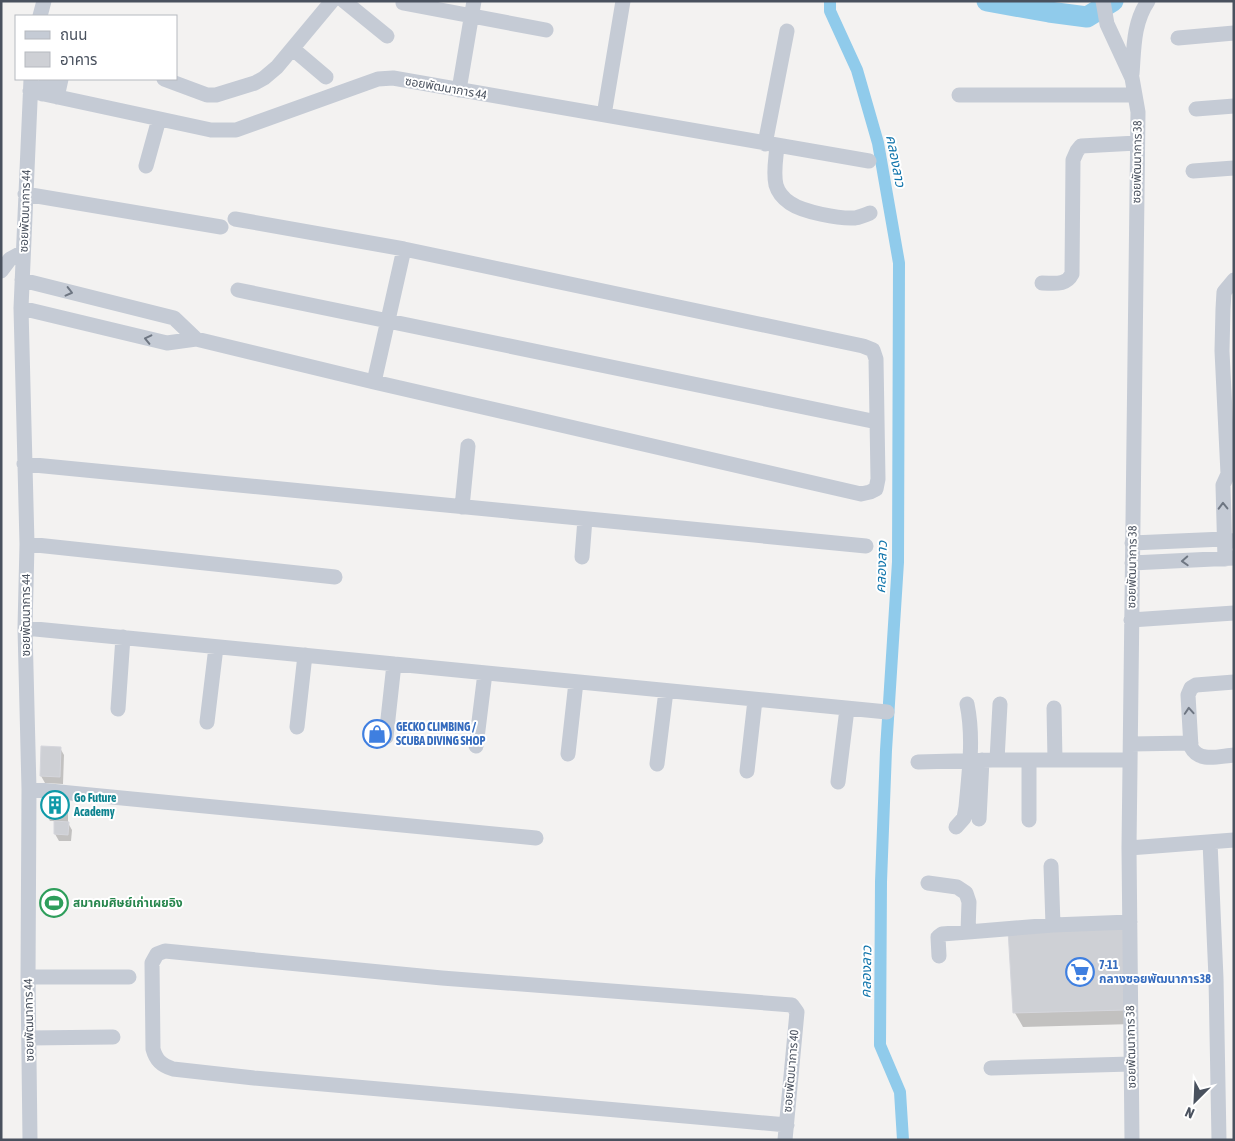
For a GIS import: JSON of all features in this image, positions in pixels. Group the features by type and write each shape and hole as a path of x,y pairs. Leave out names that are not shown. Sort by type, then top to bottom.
{"street":[{"path":"40,15 44,1"},
{"path":"167,80 207,95 216,95 264,78 277,68 332,1"},
{"path":"344,1 387,36"},
{"path":"604,115 624,1"},
{"name":"ซอยพัฒนาการ 38","path":"1103,1 1107,24 1132,78 1138,112 1129,848 1132,1140"},
{"path":"1132,78 1135,31 1148,1"},
{"path":"403,3 472,8 546,30"},
{"path":"459,90 472,8"},
{"path":"787,31 771,145 777,186 782,196 791,204 812,212 855,218 870,213"},
{"path":"1178,38 1234,33"},
{"path":"293,49 326,77"},
{"name":"ซอยพัฒนาการ 44","path":"30,1140 28,978 29,789 25,628 27,544 21,308 25,194 40,90 211,130 236,130 378,79 392,78 870,162"},
{"path":"40,90 59,80"},
{"path":"959,95 1135,95"},
{"path":"1196,109 1234,106"},
{"path":"146,166 159,119"},
{"path":"1042,283 1063,283 1072,274 1073,160 1077,151 1081,146 1137,143"},
{"path":"1193,171 1234,168"},
{"path":"25,194 221,227"},
{"path":"21,308 167,343 196,339 861,494 876,489 878,479 876,359 872,350 863,346 404,249 235,219"},
{"path":"374,382 404,249"},
{"path":"1,271 10,260 23,252"},
{"path":"22,280 174,318 196,339"},
{"path":"1132,563 1229,558 1228,350 1224,292 1234,280"},
{"path":"238,290 877,422"},
{"path":"462,507 468,446"},
{"path":"24,464 866,546"},
{"path":"582,557 585,519"},
{"path":"1132,542 1229,540"},
{"path":"27,544 335,578"},
{"path":"1132,620 1234,613"},
{"path":"25,628 887,712"},
{"path":"118,709 122,637"},
{"path":"207,722 216,646"},
{"path":"297,727 305,655"},
{"path":"386,737 394,664"},
{"path":"476,746 485,673"},
{"path":"568,754 576,682"},
{"path":"1234,682 1196,685 1191,688 1188,695 1191,743 1194,752 1202,757 1234,755"},
{"path":"656,764 666,691"},
{"path":"747,771 755,700"},
{"path":"967,704 971,726 983,760 978,819"},
{"path":"956,827 965,814 1000,704"},
{"path":"838,782 847,708"},
{"path":"1054,708 1055,760"},
{"path":"1130,744 1191,743"},
{"path":"1029,760 1029,820"},
{"path":"918,762 1130,760"},
{"path":"29,789 536,838"},
{"path":"1129,848 1234,840"},
{"path":"1210,842 1216,978 1219,1140"},
{"path":"1051,866 1053,925"},
{"path":"928,883 957,888 966,893 969,902 968,932"},
{"path":"939,956 938,937 942,934 1053,925 1130,922"},
{"name":"ซอยพัฒนาการ 40","path":"165,951 442,978 792,1005 797,1012 786,1132 172,1069 158,1061 153,1049 152,963 158,954 165,951"},
{"path":"28,978 129,977"},
{"path":"29,1038 113,1037"},
{"path":"991,1068 1131,1064"}],"building":[{"path":"41,746 61,747 60,777 40,776"},
{"name":"Go Future Academy","path":"45,796 65,796 64,815 44,814"},
{"path":"54,821 69,822 68,835 54,834"},
{"path":"1125,927 1126,1010 1013,1013 1008,930"}],"waterway":[{"name":"คลองลาว","path":"830,1 830,11 857,70 878,143 899,263 898,562 886,750 881,882 880,1045 900,1092 903,1140"},
{"path":"987,1 1087,17 1113,1"}],"place":[{"name":"GECKO CLIMBING / SCUBA DIVING SHOP","path":"377,734"},
{"name":"Go Future Academy","path":"55,805"},
{"name":"สมาคมศิษย์เก่าเผยอิง","path":"54,903"},
{"name":"7-11 กลางซอยพัฒนาการ38","path":"1080,972"}]}
